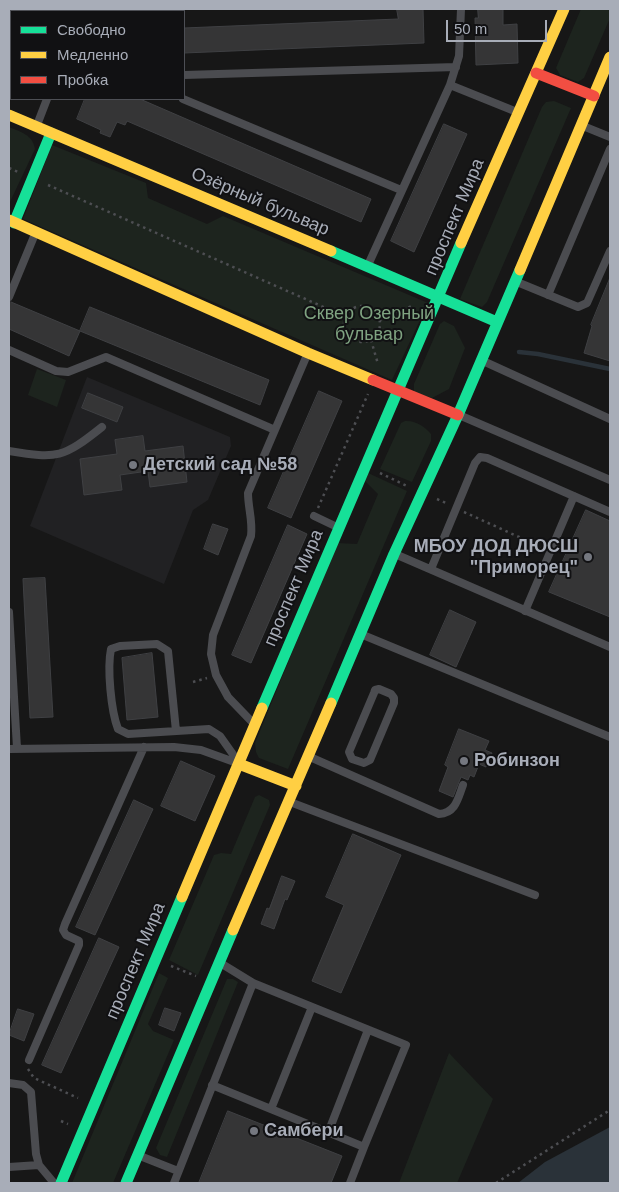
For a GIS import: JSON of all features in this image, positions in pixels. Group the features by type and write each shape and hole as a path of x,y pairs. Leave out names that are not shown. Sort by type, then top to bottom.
{"street":[{"name":"проспект Мира","path":"61,1183 397,391 564,9"},
{"path":"126,1183 394,554 458,414 610,57"},
{"path":"536,74 594,96"},
{"name":"Озёрный бульвар","path":"9,115 497,322"},
{"path":"51,133 11,222 308,353 397,391 458,414"},
{"path":"239,764 296,786"}],"lane":[{"path":"367,267 450,85 459,56 461,9"},
{"path":"185,75 456,67"},
{"path":"450,85 519,113"},
{"path":"36,126 48,100"},
{"path":"185,100 402,190"},
{"path":"581,125 610,137"},
{"path":"548,295 610,150"},
{"path":"9,297 35,232"},
{"path":"515,281 578,307 587,303 610,251"},
{"path":"9,350 56,371 68,372 106,358 275,430"},
{"path":"255,726 228,697 216,675 210,654 213,635 251,536 253,524 248,506 248,492 308,353"},
{"path":"481,360 610,419"},
{"path":"458,414 610,480"},
{"path":"9,451 57,456 76,448 102,427"},
{"path":"431,569 475,463 480,457 488,458 610,512"},
{"path":"525,611 574,496"},
{"path":"314,516 339,528"},
{"path":"394,554 610,647"},
{"path":"9,612 13,749 174,747 201,750 239,764"},
{"path":"361,634 610,737"},
{"path":"176,730 168,650 157,644 120,646 111,649 109,659 114,718 118,729 128,734 176,730 209,730 220,736 239,764"},
{"path":"380,689 391,694 394,698 394,703 370,760 367,763 361,762 352,758 349,752 375,690 380,689"},
{"path":"29,1060 79,945 79,941 66,935 63,930 65,924 144,747"},
{"path":"308,756 439,814 447,814 453,809 463,785"},
{"path":"354,777 361,762"},
{"path":"288,801 535,895"},
{"path":"220,962 253,983 406,1045 350,1183"},
{"path":"174,1183 253,983"},
{"path":"271,1109 312,1007"},
{"path":"328,1133 368,1030"},
{"path":"9,1083 23,1085 31,1092 36,1154 39,1165 54,1183"},
{"path":"212,1085 364,1147"},
{"path":"138,1156 178,1172"},
{"path":"9,1167 39,1165"}],"path":[{"path":"32,178 346,317"},
{"path":"367,306 377,314 379,321 378,331 371,340 365,343 356,342 348,336 345,328 346,317 354,308 367,306"},
{"path":"378,331 404,342"},
{"path":"314,516 379,367 371,340"},
{"path":"365,466 550,551"},
{"path":"156,960 211,982"},
{"path":"29,1060 28,1069 34,1078 78,1098"},
{"path":"496,1183 610,1110"}],"shaded area":[{"path":"87,377 230,437 231,446 208,500 193,510 164,584 30,526"},
{"path":"610,1127 610,1183 518,1183 545,1162"}],"green space":[{"path":"581,9 610,9 610,18 584,78 578,82 560,75 556,68"},
{"path":"554,101 571,108 487,302 482,307 460,299 542,107 546,102"},
{"path":"9,127 29,137 35,149 9,204"},
{"name":"Сквер Озерный бульвар","path":"52,145 146,183 148,198 207,224 223,216 428,303 392,380 23,219"},
{"path":"444,321 454,326 465,348 449,389 432,398 414,392 414,384 440,324"},
{"path":"37,369 66,380 57,407 28,395"},
{"path":"405,421 419,424 431,434 431,441 412,482 380,469 401,423"},
{"path":"366,472 407,491 288,769 259,758 255,743 337,543 357,544 378,494 363,479"},
{"path":"259,795 269,800 270,805 198,975 169,960 214,855 221,853 231,854 255,797"},
{"path":"159,973 168,978 148,1024 153,1031 174,1040 113,1183 72,1183"},
{"path":"227,979 233,979 238,982 167,1157 160,1155 156,1148"},
{"path":"449,1053 493,1099 457,1183 399,1183"}],"building":[{"path":"397,9 423,9 424,43 185,53 185,28 398,19"},
{"path":"478,9 503,9 503,25 517,24 518,63 476,65 475,18 478,18"},
{"path":"85,100 142,100 371,199 361,222 127,121 125,125 117,122 110,137 100,133 101,130 77,119"},
{"path":"444,124 467,134 414,252 391,241"},
{"path":"610,278 610,361 584,353 591,325"},
{"path":"11,302 80,331 69,356 9,329 9,303"},
{"path":"90,307 269,380 260,405 80,331"},
{"path":"319,391 342,401 291,518 268,508"},
{"path":"88,393 123,407 117,422 82,408"},
{"name":"Детский сад №58","path":"143,436 145,451 183,446 187,482 150,487 148,471 120,475 122,490 84,495 80,459 117,454 115,440"},
{"name":"МБОУ ДОД ДЮСШ \"Приморец\"","path":"586,510 610,521 610,617 549,592"},
{"path":"213,524 228,529 218,555 204,549"},
{"path":"288,525 307,534 251,663 232,655"},
{"path":"45,578 53,717 30,718 23,579"},
{"path":"450,610 476,622 456,667 430,655"},
{"path":"152,653 158,717 127,720 122,658"},
{"path":"459,729 489,741 485,750 492,753 486,767 479,764 474,777 470,775 468,780 461,777 453,797 439,791 448,767 445,765"},
{"path":"181,761 215,776 195,821 161,806"},
{"path":"134,800 153,809 95,935 76,927"},
{"path":"353,834 401,855 341,993 312,981 344,905 326,897"},
{"path":"282,876 295,881 287,900 285,899 274,929 261,924"},
{"path":"99,938 119,947 61,1073 42,1065"},
{"path":"165,1008 181,1013 174,1031 159,1025"},
{"path":"18,1009 34,1014 24,1041 9,1035"},
{"path":"228,1111 342,1156 331,1183 199,1183"}],"waterway":[{"path":"519,352 538,354 610,369"}],"traffic: fast":[{"path":"14,223 51,133"},
{"path":"262,708 461,243"},
{"path":"331,251 497,322"},
{"path":"331,703 394,554 458,415 520,270"},
{"path":"61,1183 182,897"},
{"path":"126,1183 233,930"}],"traffic: slow":[{"path":"461,243 564,9"},
{"path":"520,270 610,57"},
{"path":"9,115 331,251"},
{"path":"9,220 373,380"},
{"path":"233,930 331,703"},
{"path":"182,897 262,708"},
{"path":"239,764 296,786"}],"traffic: jam":[{"path":"536,73 594,96"},
{"path":"373,380 458,415"}],"place":[{"name":"Детский сад №58","path":"133,465"},
{"name":"МБОУ ДОД ДЮСШ \"Приморец\"","path":"588,557"},
{"name":"Робинзон","path":"464,761"},
{"name":"Самбери","path":"254,1131"}]}
